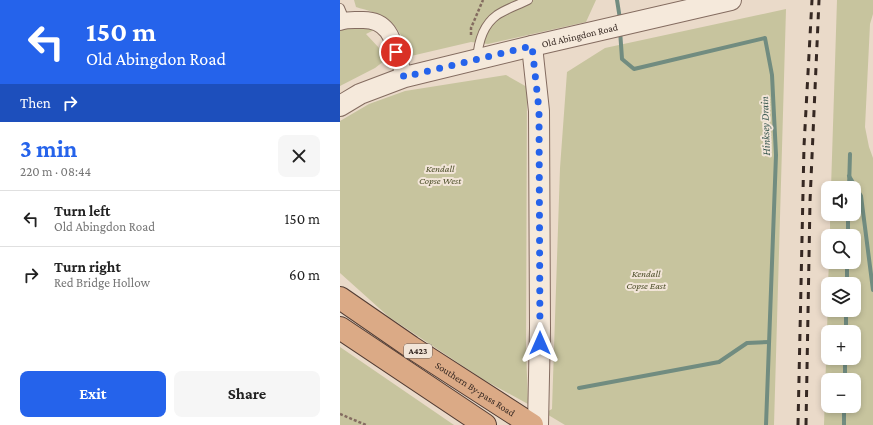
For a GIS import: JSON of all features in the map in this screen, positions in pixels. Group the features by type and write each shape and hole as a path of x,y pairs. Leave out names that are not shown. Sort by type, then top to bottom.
{"highway":[{"name":"Southern By-pass Road","path":"340,298 498,404 532,425"},
{"name":"A423","path":"340,328 485,425"}],"street":[{"name":"Old Abingdon Road","path":"340,106 360,94 404,77 730,0"},
{"path":"342,17 368,20 383,26 393,39 399,65 404,77"},
{"path":"532,46 539,110 540,328 538,425"}],"lane":[{"path":"477,60 477,49 485,28 496,16 528,0"}],"path":[{"path":"340,414 366,425"}],"green space":[{"path":"354,0 596,0 586,22 488,44 471,42 411,56 401,36 388,19 381,15 356,7"},
{"path":"837,0 873,0 873,14 870,24 865,127 873,158 873,425 824,425 824,413 861,413 861,373 826,373 826,365 861,365 861,325 827,325 827,317 861,317 861,277 828,277 829,269 861,269 861,229 830,229 830,221 861,221 861,181 831,181"},
{"name":"Kendall Copse East","path":"786,9 774,425 565,425 545,413 552,409 560,168 567,72 605,48"},
{"path":"366,27 374,30 366,34 380,49 386,43 388,58 375,68 340,86 340,28"},
{"name":"Kendall Copse West","path":"506,75 527,87 526,348 528,404 484,380 389,317 340,273 340,121 369,104 405,91"},
{"path":"340,347 454,425 340,425"}],"waterway":[{"name":"Hinksey Drain","path":"617,0 620,19"},
{"name":"Hinksey Drain","path":"620,30 622,59 634,69 765,38 772,75 776,155 766,425"},
{"path":"849,181 850,154"},
{"path":"849,176 861,196 873,290"},
{"path":"848,221 848,229"},
{"path":"847,269 847,277"},
{"path":"846,317 846,325"},
{"path":"579,388 719,362 747,343 769,342"},
{"path":"845,365 845,373"},
{"path":"844,413 844,425"}],"railway":[{"path":"798,425 804,146 812,0"},
{"path":"806,425 810,201 819,0"}],"route":[{"path":"396,52 404,77 532,46 539,110 540,343"}]}
